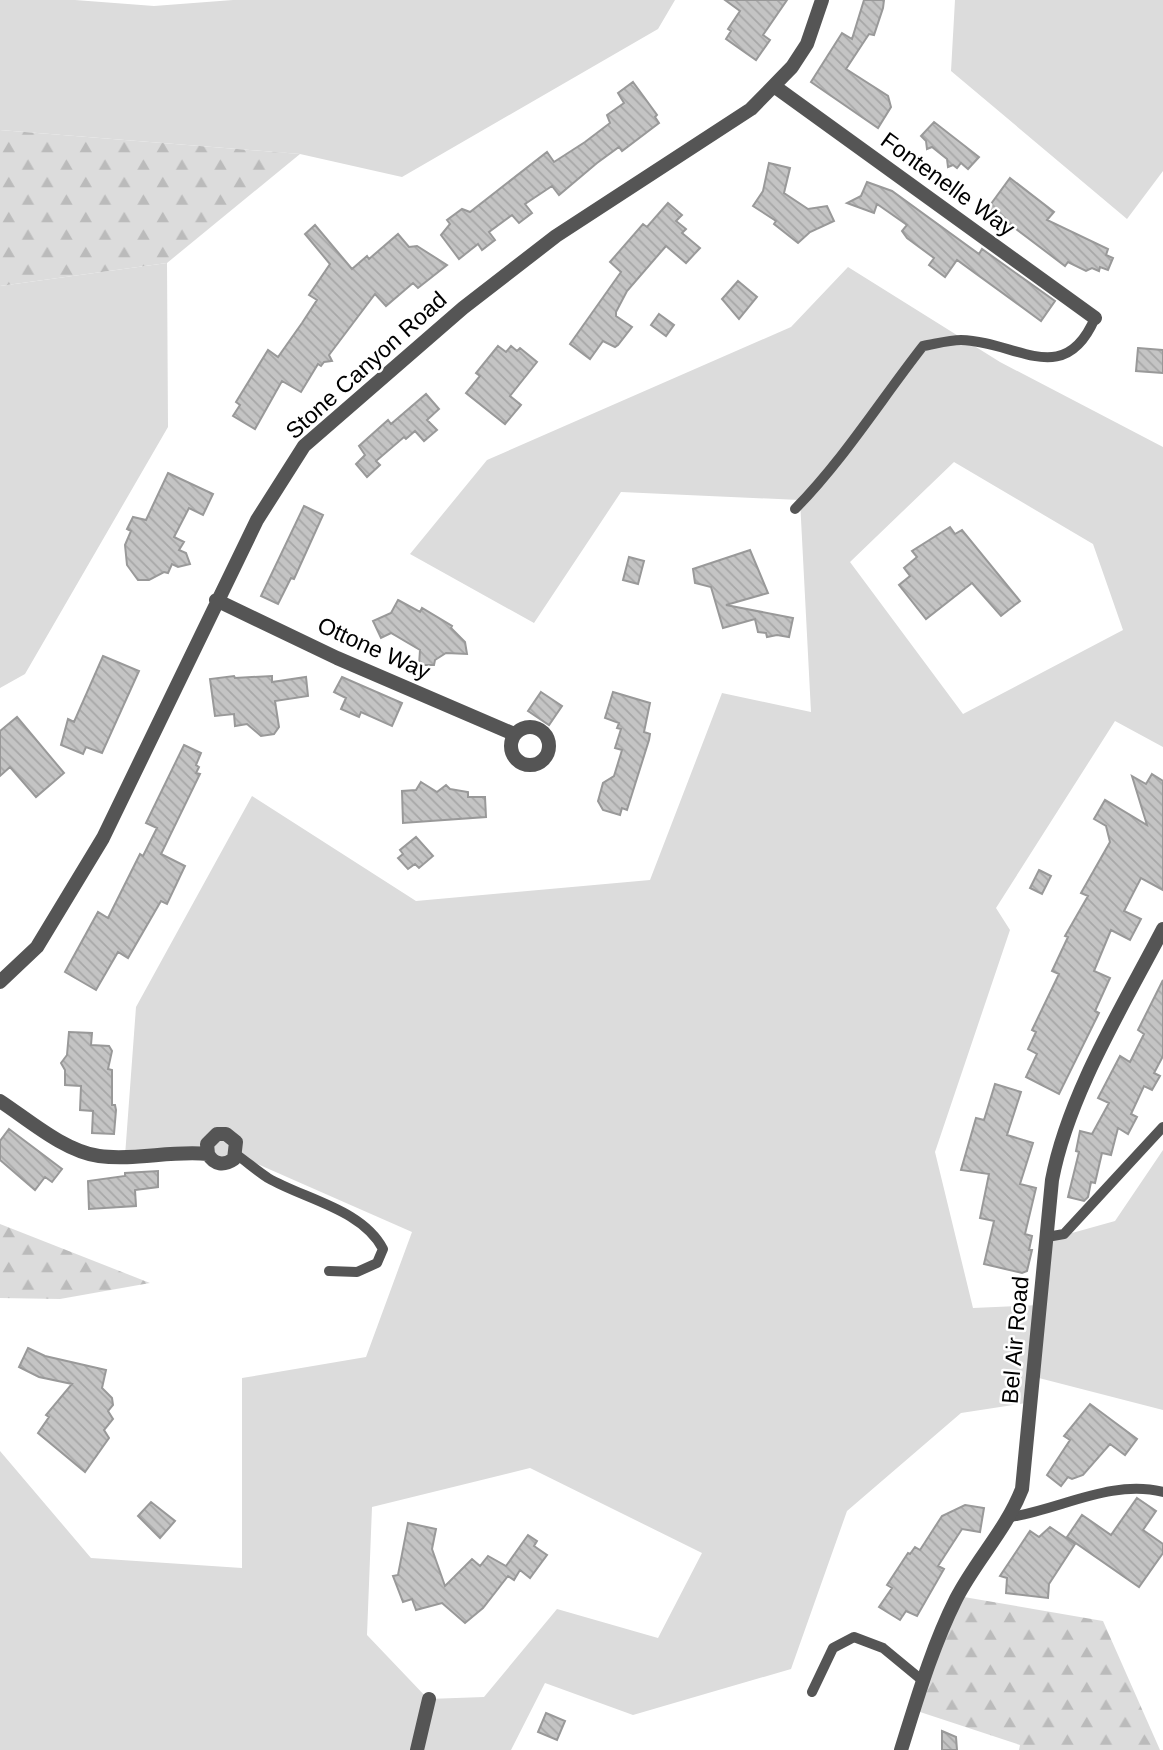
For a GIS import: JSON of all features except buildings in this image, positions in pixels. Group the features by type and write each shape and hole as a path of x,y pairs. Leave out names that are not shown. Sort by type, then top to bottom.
{"street":[{"name":"Stone Canyon Road","path":"0,982 37,947 103,838 216,600 281,478 304,446 327,423 463,309 556,236 751,109 774,86 807,44 821,0"},
{"name":"Fontenelle Way","path":"774,86 1095,318"},
{"name":"Ottone Way","path":"216,600 337,657 514,734"},
{"name":"Bel Air Road","path":"901,1750 923,1681 958,1597 1011,1517 1022,1489 1028,1457 1047,1237 1059,1142 1163,929"},
{"path":"0,1101 67,1144 99,1156 183,1151 208,1154"},
{"path":"220,1133 233,1138 237,1155 232,1161 221,1164 214,1162 208,1154 210,1139 220,1133"},
{"path":"417,1750 429,1699"}],"lane":[{"path":"794,509 822,481 861,433 891,387 923,346 961,340 1034,355 1066,356 1085,341 1095,318"},
{"path":"1047,1237 1064,1234 1163,1127"},
{"path":"237,1155 266,1177 342,1213 375,1234 383,1249 377,1263 357,1272 329,1271"},
{"path":"1011,1517 1039,1512 1120,1489 1163,1492"},
{"path":"812,1692 833,1648 843,1640 854,1637 883,1648 923,1681"}],"green space":[{"path":"0,0 75,0 154,6 233,0 675,0 658,29 402,177 300,154 0,130"},
{"path":"955,0 1163,0 1163,171 1127,219 951,71"},
{"path":"0,130 300,154 167,263 0,286"},
{"path":"167,263 168,427 25,674 0,688 0,286"},
{"path":"848,267 1000,362 1163,447 1163,747 1115,721 996,908 1010,930 935,1152 973,1308 1041,1305 1047,1240 1115,1221 1163,1150 1163,1410 1035,1377 1033,1402 961,1413 847,1511 791,1669 633,1715 545,1683 511,1750 0,1750 0,1451 91,1558 242,1568 242,1378 366,1357 412,1232 237,1155 210,1159 125,1156 136,1007 252,796 416,901 650,880 722,693 811,712 800,500 621,492 534,623 410,554 487,460 791,327","holes":["954,462 1093,544 1123,630 963,714 850,562","530,1468 702,1553 658,1638 557,1609 484,1697 428,1699 367,1635 372,1507"]},
{"path":"0,1224 150,1283 60,1299 0,1298"},
{"path":"958,1596 1103,1621 1160,1750 1019,1750 1020,1745 914,1710"}]}
